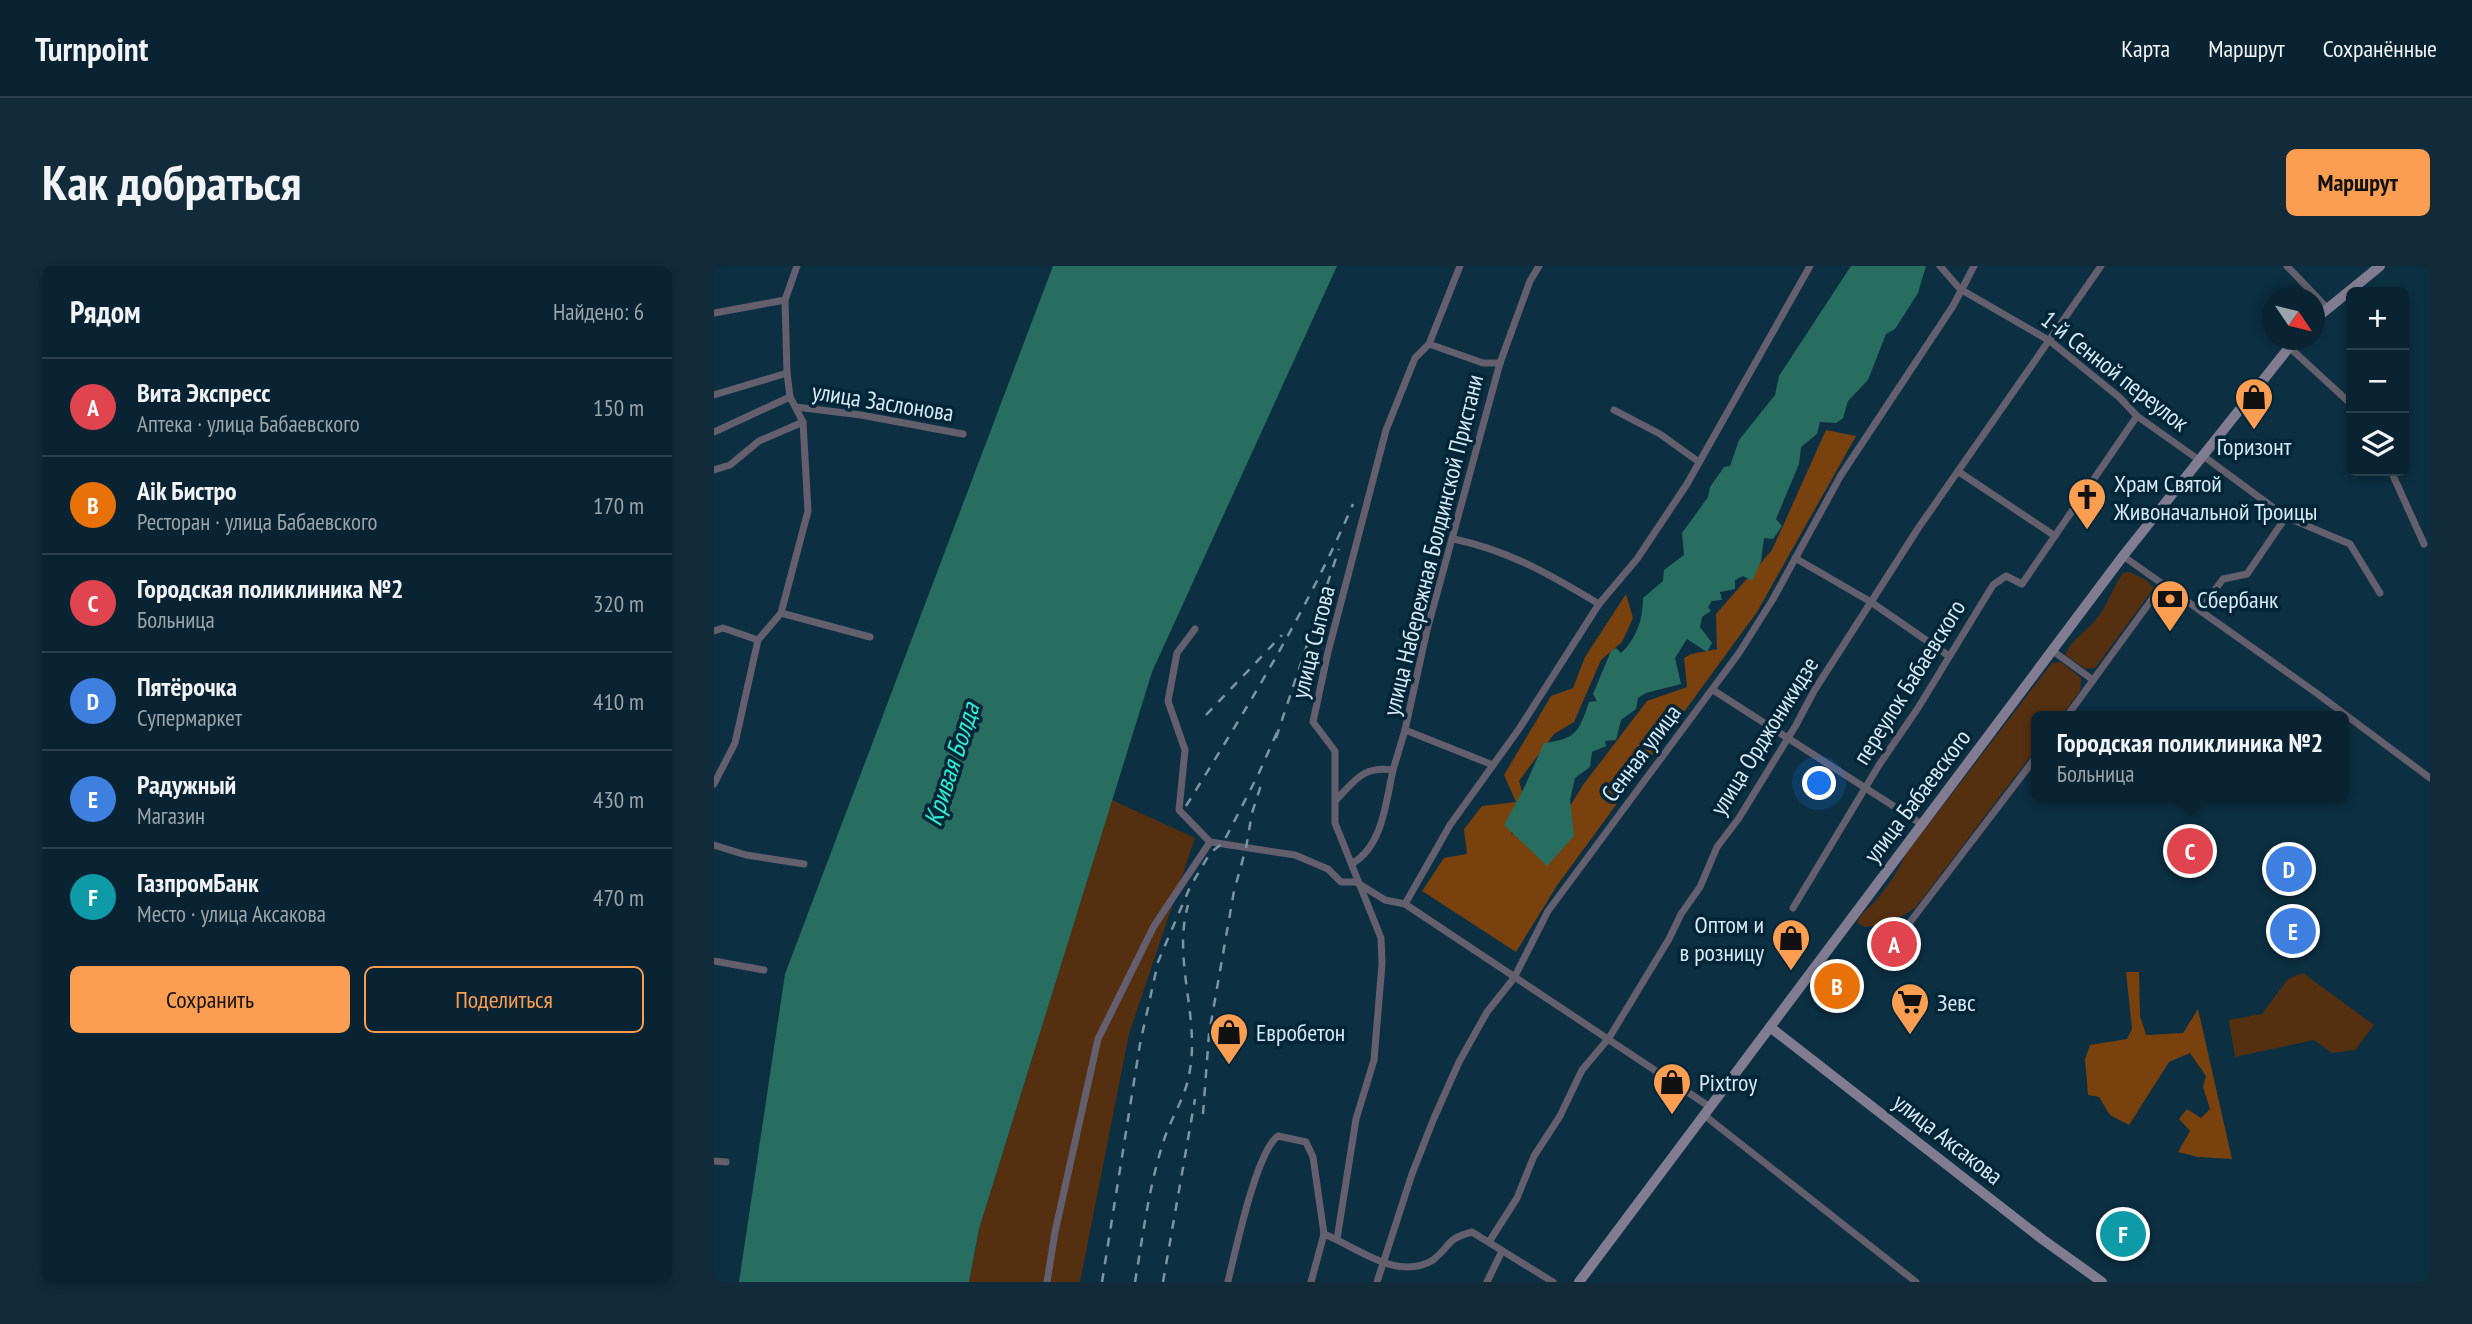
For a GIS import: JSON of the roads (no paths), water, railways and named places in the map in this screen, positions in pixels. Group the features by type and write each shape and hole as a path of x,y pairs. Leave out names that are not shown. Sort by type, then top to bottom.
{"main road":[{"path":"2326,307 2380,266"},
{"name":"улица Бабаевского","path":"1579,1282 2123,556 2286,350"},
{"name":"улица Аксакова","path":"1770,1027 2042,1239 2102,1282"}],"street":[{"path":"714,784 735,743 758,640 781,613 808,511 803,422 790,397 787,373 785,300 797,266"},
{"name":"улица Сытова","path":"1336,1239 1356,1119 1374,1060 1382,964 1381,938 1335,823 1335,751 1313,722 1328,652 1386,429 1415,358 1429,344 1460,266"},
{"name":"улица Набережная Болдинской Пристани","path":"1353,863 1361,859 1379,830 1427,631 1500,363 1530,281 1539,266"},
{"path":"1405,904 1450,825 1493,765 1599,604 1637,559 1699,462 1810,266"},
{"name":"1-й Сенной переулок","path":"1940,266 1960,289 2050,341 2119,397 2137,416 2286,517 2350,544 2381,593"},
{"name":"Сенная улица","path":"1377,1282 1412,1174 1460,1062 1487,1012 1514,978 1548,911 1739,653 1841,475 1938,329 1974,266"},
{"name":"улица Орджоникидзе","path":"1489,1242 1517,1198 1534,1156 1560,1116 1581,1070 1609,1038 1669,939 1681,914 1700,887 1717,847 1739,818 1814,691 1919,527 2101,266"},
{"path":"2287,266 2326,307"},
{"path":"714,313 785,300"},
{"path":"1429,344 1483,363 1500,363"},
{"path":"2299,350 2346,399"},
{"path":"714,395 787,373"},
{"name":"улица Заслонова","path":"714,432 790,397"},
{"name":"улица Заслонова","path":"796,407 861,415 963,434"},
{"path":"1614,410 1660,434 1699,462"},
{"path":"1959,472 2055,536 2137,416"},
{"path":"714,470 730,465 759,441 803,422"},
{"path":"2393,476 2424,544"},
{"path":"2200,610 2223,579 2246,574 2286,517"},
{"name":"переулок Бабаевского","path":"1793,908 1993,585 2006,576 2022,584 2055,536"},
{"path":"1454,539 1482,545 1540,568 1599,604"},
{"path":"2123,556 2338,711"},
{"path":"1795,558 1871,602 1949,656"},
{"path":"2071,711 2163,584"},
{"path":"781,613 870,637"},
{"path":"714,631 723,628 758,640"},
{"path":"1195,629 1177,653 1168,701 1185,750 1179,810 1210,842 1295,855 1328,869 1341,882 1361,884 1385,900 1405,904 1609,1038 1707,1111 1916,1282"},
{"path":"2053,651 2094,680"},
{"path":"1713,690 1923,824"},
{"path":"2349,719 2430,778"},
{"path":"1405,730 1493,765"},
{"path":"1904,930 2031,764"},
{"path":"1336,800 1363,772 1377,768 1393,770"},
{"path":"1047,1282 1055,1232 1098,1039 1154,926 1210,842"},
{"path":"714,845 746,855 804,864"},
{"path":"714,961 764,970"},
{"path":"1228,1281 1257,1172 1272,1140 1278,1136 1306,1143 1313,1157 1324,1234 1311,1282"},
{"path":"714,1161 726,1162"},
{"path":"1324,1234 1382,1267 1414,1270 1433,1261 1455,1236 1472,1232 1553,1282"},
{"path":"1487,1282 1502,1251"}],"water":[{"name":"Кривая Болда","path":"1053,266 1337,266 1152,672 979,1229 969,1282 739,1282 785,974"},
{"path":"1851,266 1926,266 1918,293 1895,329 1886,334 1868,380 1848,401 1843,418 1836,423 1820,422 1817,434 1801,447 1799,464 1776,519 1782,526 1773,539 1764,538 1761,561 1752,581 1743,576 1735,580 1735,589 1720,592 1722,600 1712,601 1708,607 1711,611 1702,617 1700,627 1712,643 1707,652 1687,639 1675,658 1681,684 1646,693 1638,698 1636,709 1621,720 1616,740 1605,741 1606,746 1592,752 1590,767 1575,778 1570,800 1574,836 1547,866 1504,825 1544,743 1570,736 1579,727 1589,702 1597,701 1593,694 1611,651 1616,648 1621,653 1635,635 1642,613 1643,598 1663,581 1664,570 1684,555 1682,533 1708,497 1710,487 1724,467 1730,466 1739,440 1775,395 1779,376"}],"railway":[{"path":"1186,806 1254,696 1296,621 1353,504"},
{"path":"1276,738 1339,549"},
{"path":"1206,715 1282,635"},
{"path":"1102,1282 1140,1044 1158,962 1190,887 1210,853 1223,843 1279,728"},
{"path":"1203,1114 1209,1034 1234,891 1261,785"},
{"path":"1135,1282 1154,1175 1167,1132 1184,1092 1192,1054 1183,947 1188,905"},
{"path":"1163,1282 1195,1099"}],"place":[{"name":"Горизонт","path":"2254,431"},
{"name":"Храм Святой Живоначальной Троицы","path":"2087,531"},
{"name":"Сбербанк","path":"2170,633"},
{"name":"Городская поликлиника №2","path":"2190,851"},
{"name":"Пятёрочка","path":"2289,869"},
{"name":"Радужный","path":"2293,931"},
{"name":"Вита Экспресс","path":"1894,944"},
{"name":"Оптом и в розницу","path":"1791,972"},
{"name":"Aik Бистро","path":"1837,986"},
{"name":"Зевс","path":"1910,1036"},
{"name":"Евробетон","path":"1229,1066"},
{"name":"Pixtroy","path":"1672,1116"},
{"name":"ГазпромБанк","path":"2123,1234"}]}
